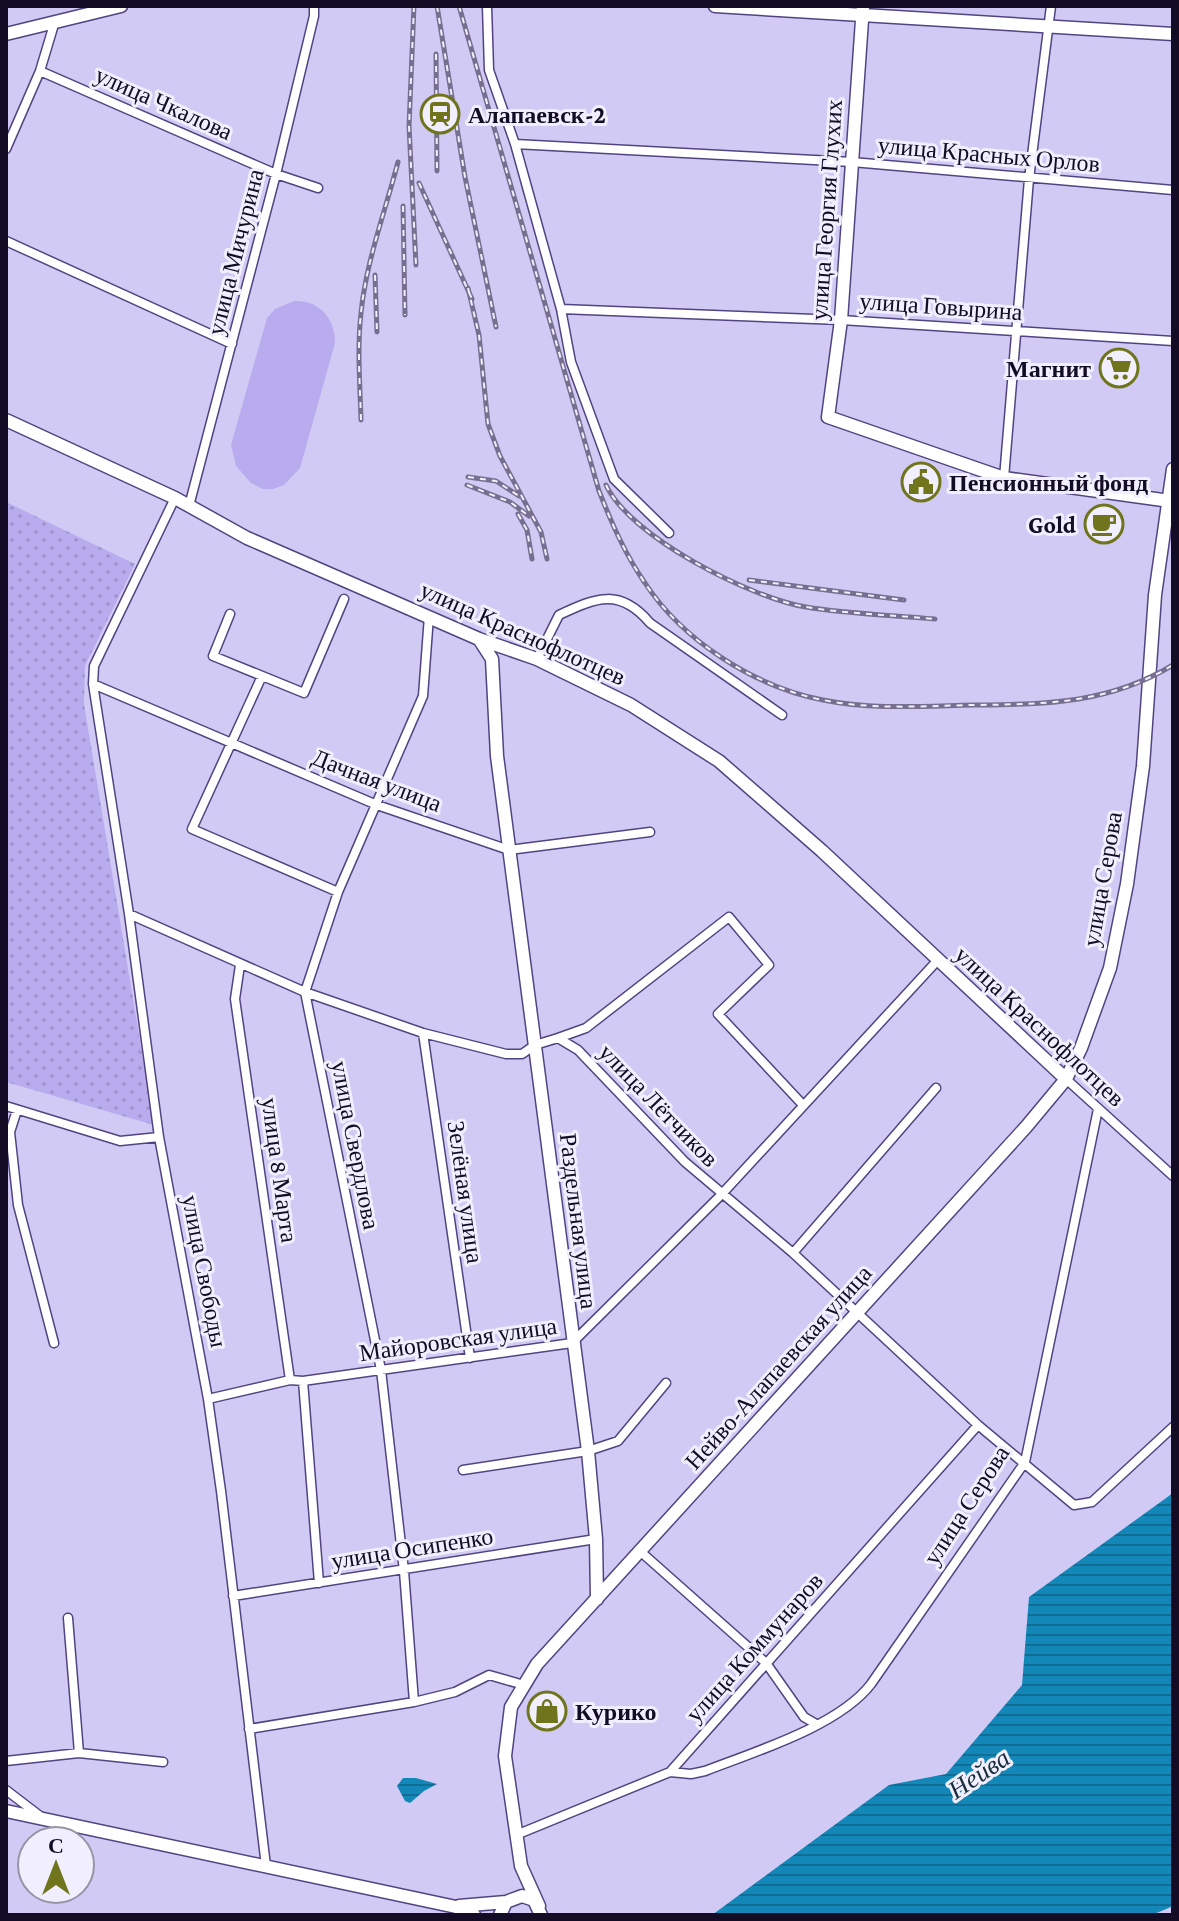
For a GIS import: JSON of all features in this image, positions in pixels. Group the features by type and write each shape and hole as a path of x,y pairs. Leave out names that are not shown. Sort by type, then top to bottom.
{"street":[{"path":"6,34 121,6"},
{"name":"улица Мичурина","path":"189,506 276,174 314,6"},
{"path":"487,6 489,70 515,144 561,309 571,362 614,479 669,533"},
{"path":"715,6 862,10 1173,34"},
{"path":"1051,6 1029,179 1004,478 1170,501"},
{"name":"улица Георгия Глухих","path":"862,10 841,320 828,417 1004,478"},
{"path":"6,149 40,71 55,21"},
{"name":"улица Чкалова","path":"40,71 276,174 318,188"},
{"name":"улица Красных Орлов","path":"515,144 852,162 1173,190"},
{"path":"6,241 232,344"},
{"name":"улица Говырина","path":"561,309 841,320 1173,341"},
{"name":"улица Краснофлотцев","path":"6,420 175,498 247,538 479,639 537,659 631,705 719,761 822,851 937,961 1173,1176"},
{"name":"улица Серова","path":"1066,1079 1081,1048 1110,968 1127,884 1143,766 1155,595 1173,469"},
{"path":"93,684 94,666 175,498"},
{"path":"230,614 213,656 304,693 344,599"},
{"path":"537,659 559,615 597,599 635,605 650,623 782,715"},
{"name":"улица Свердлова","path":"414,1702 404,1571 381,1370 305,992 338,892 423,696 429,616"},
{"name":"Раздельная улица","path":"479,639 492,659 497,756 588,1451 596,1539 597,1599"},
{"path":"262,676 192,829 338,892"},
{"name":"Дачная улица","path":"93,684 377,805 509,850"},
{"name":"улица Свободы","path":"93,684 129,914 159,1137 208,1399 266,1866"},
{"path":"509,850 650,832"},
{"path":"129,914 305,992 423,1033 506,1054 522,1054 535,1045 586,1028 729,917 769,965 718,1014 803,1105"},
{"name":"Майоровская улица","path":"208,1399 290,1380 303,1381 572,1343 721,1195 937,961"},
{"name":"улица 8 Марта","path":"240,965 235,999 290,1380"},
{"name":"Зелёная улица","path":"423,1033 470,1358"},
{"name":"улица Лётчиков","path":"558,1038 578,1050 594,1065 685,1162 721,1195 793,1253 978,1425 1074,1505 1092,1502 1173,1427"},
{"name":"Нейво-Алапаевская улица","path":"521,1866 505,1756 511,1707 537,1664 1026,1127 1066,1079"},
{"path":"793,1253 936,1088"},
{"path":"6,1106 120,1141 159,1137"},
{"name":"улица Серова","path":"670,1772 691,1774 705,1771 773,1745 840,1714 865,1693 1025,1462 1098,1109"},
{"path":"17,1110 10,1132 18,1205 54,1343"},
{"path":"303,1381 319,1583"},
{"path":"463,1470 588,1451 618,1441 666,1383"},
{"name":"улица Коммунаров","path":"516,1835 670,1772 978,1425"},
{"name":"улица Осипенко","path":"233,1596 596,1539"},
{"path":"641,1552 766,1663 804,1717 816,1724"},
{"path":"68,1618 79,1753"},
{"path":"249,1729 414,1702 455,1692 489,1675 524,1685"},
{"path":"6,1761 79,1753 163,1762"},
{"path":"6,1790 44,1819"},
{"path":"6,1811 456,1907 474,1915"},
{"path":"500,1915 521,1866"},
{"path":"521,1866 540,1911"},
{"path":"456,1907 527,1897 540,1911"}],"shaded area":[{"path":"294,301 311,304 324,313 332,326 335,343 300,468 284,485 263,489 251,483 236,466 231,445 267,318 275,309"},
{"path":"6,502 135,564 85,666 84,704 154,1125 6,1082"}],"water":[{"name":"Нейва","path":"1173,1493 1173,1906 1152,1915 712,1915 889,1785 946,1774 1022,1685 1029,1597"},
{"path":"403,1778 437,1784 410,1803 405,1801 397,1786"}],"railway":[{"path":"414,6 409,126 416,265"},
{"path":"437,6 465,177 496,327"},
{"path":"459,6 599,491 638,572 679,624 747,673 797,694 860,705 1001,705 1076,699 1125,688 1173,665"},
{"path":"436,54 437,171"},
{"path":"361,420 359,340 363,294 398,162"},
{"path":"419,183 472,299"},
{"path":"403,206 405,315"},
{"path":"375,275 377,332"},
{"path":"468,288 479,335 488,424 500,456 541,532 547,559"},
{"path":"468,477 496,481 519,496"},
{"path":"467,485 510,502 529,516"},
{"path":"606,485 619,505 665,544 694,562 755,591 806,607 935,619"},
{"path":"518,514 527,530 532,559"},
{"path":"749,580 904,600"}],"place":[{"name":"Алапаевск-2","path":"440,114"},
{"name":"Магнит","path":"1119,368"},
{"name":"Пенсионный фонд","path":"921,482"},
{"name":"Gold","path":"1104,524"},
{"name":"Курико","path":"547,1711"}]}
